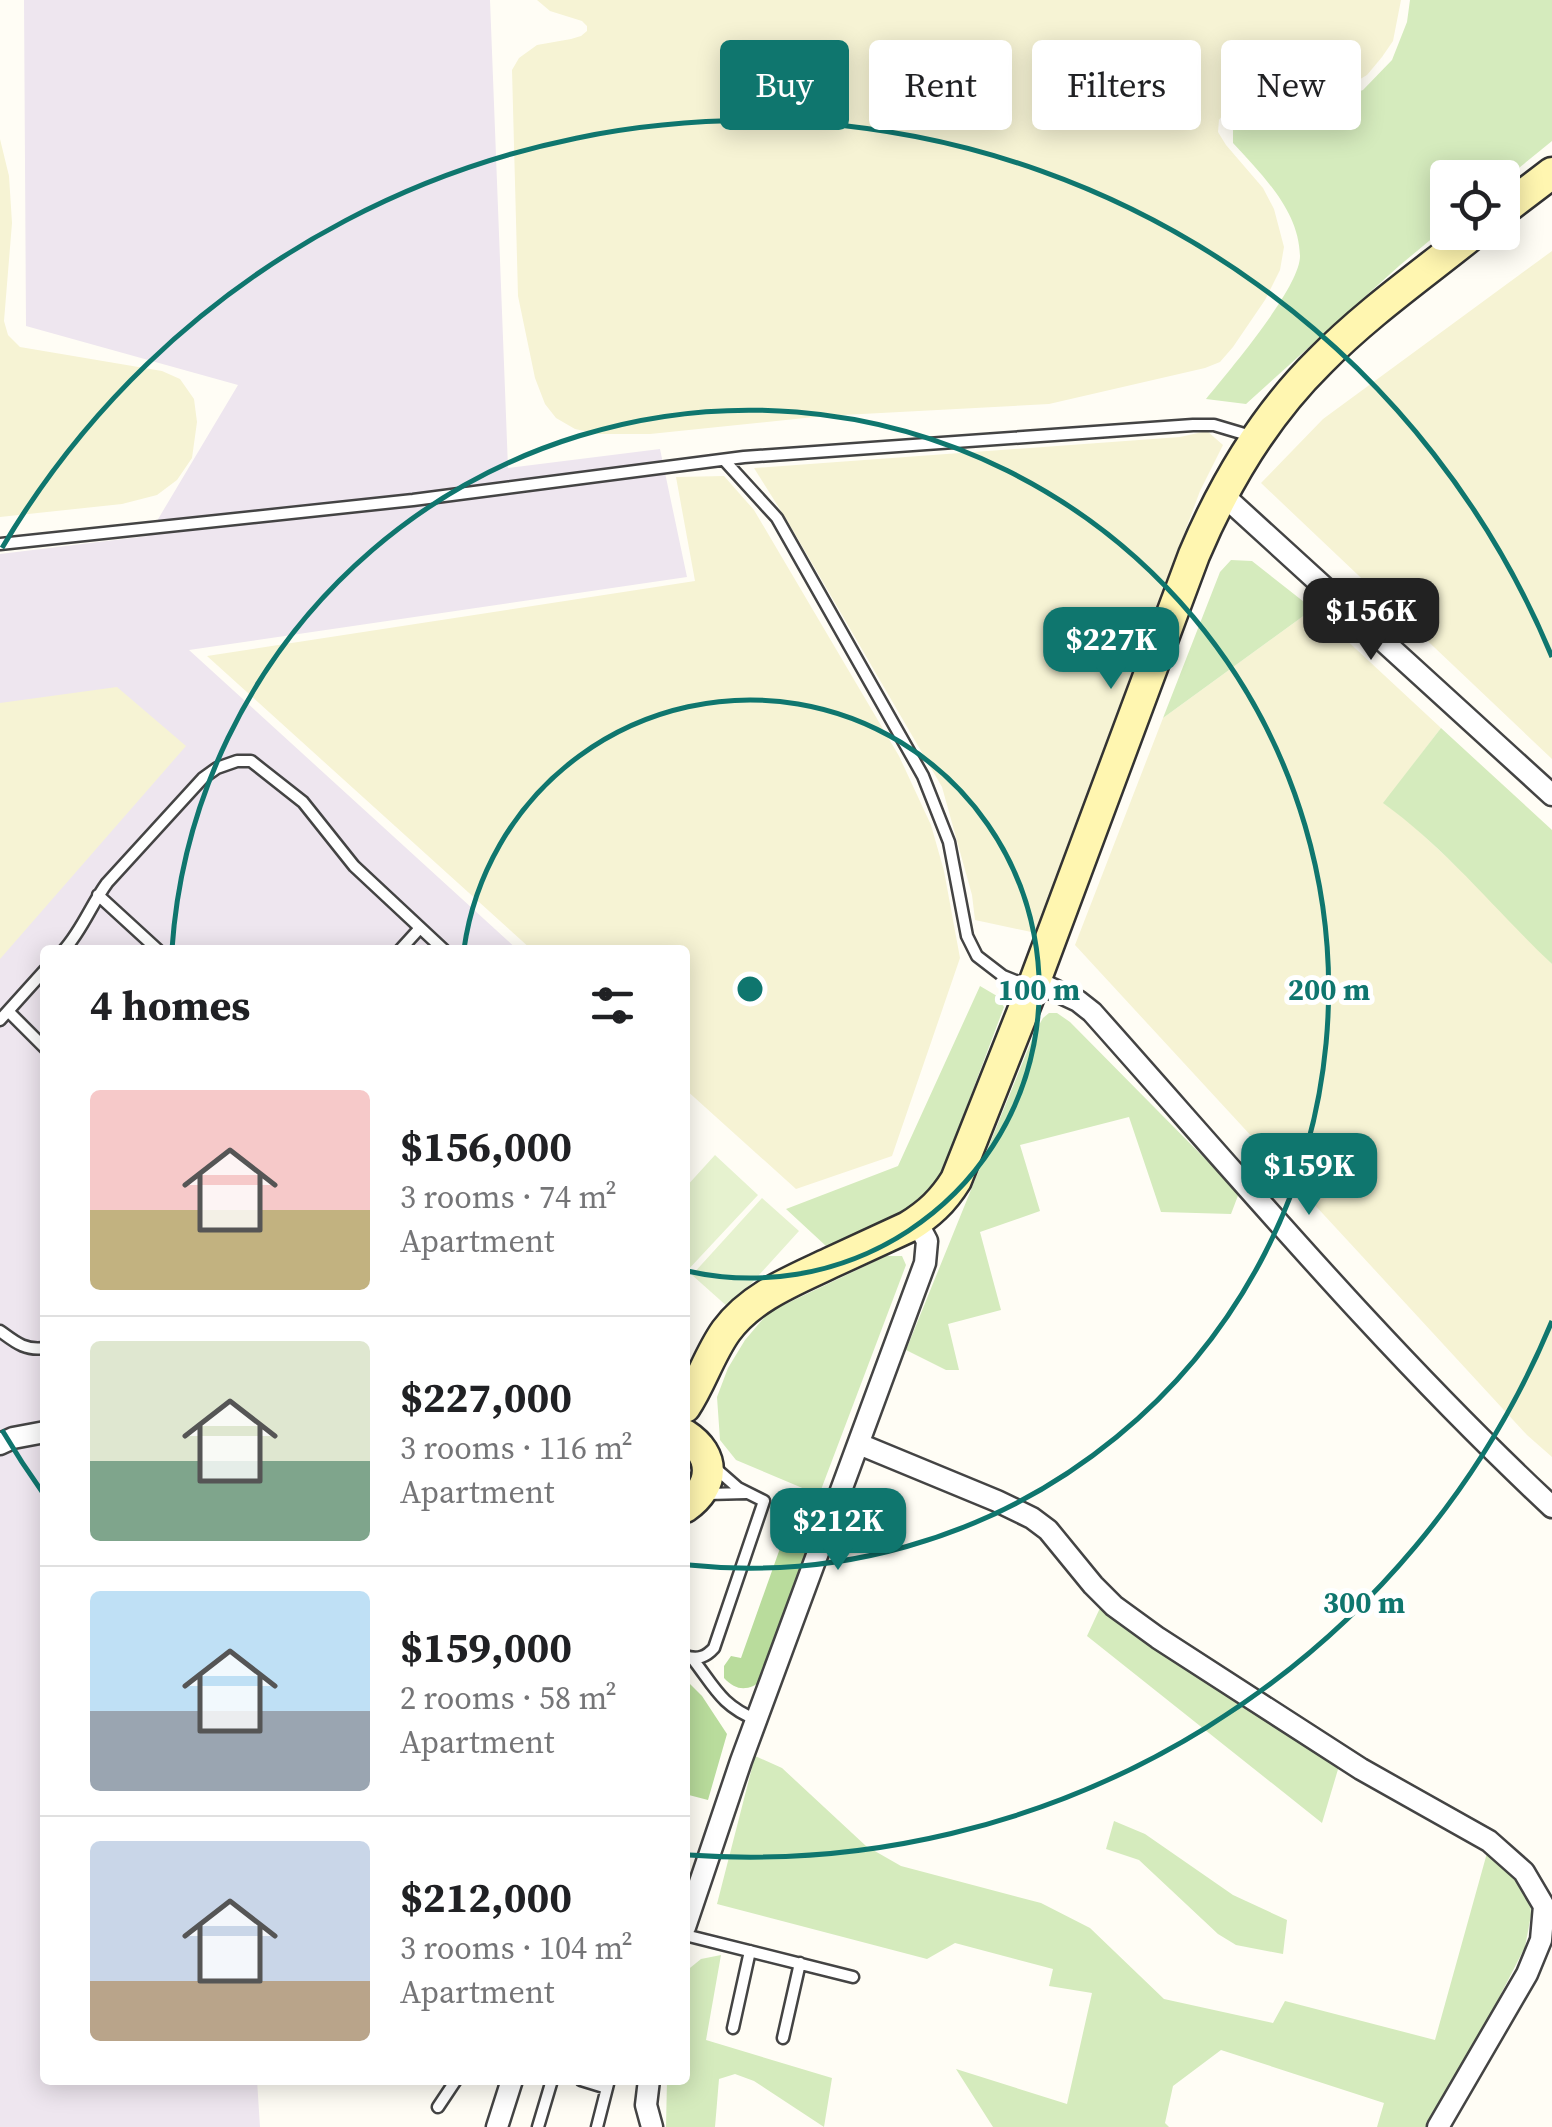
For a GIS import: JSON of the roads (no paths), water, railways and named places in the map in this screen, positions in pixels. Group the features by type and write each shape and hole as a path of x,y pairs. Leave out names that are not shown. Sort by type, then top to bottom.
{"main road":[{"path":"1520,198 1552,173"},
{"path":"691,1507 708,1478 698,1448 690,1399 727,1328 746,1309 786,1284 916,1222 936,1208 956,1180 1034,984 1194,555 1222,495 1257,438 1300,381 1321,359 1453,250"}],"street":[{"path":"1222,495 1552,796"},
{"path":"1034,984 1078,1001 1092,1012 1373,1327 1552,1507"},
{"path":"690,1913 925,1263 926,1240 916,1222"},
{"path":"0,1444 40,1432"},
{"path":"859,1444 1032,1518 1048,1530 1114,1606 1158,1638 1361,1769 1489,1841 1524,1872 1544,1906 1541,1940 1527,1974 1438,2127"},
{"path":"498,2127 511,2085"},
{"path":"648,2085 646,2105 652,2127"}],"lane":[{"path":"0,544 413,500 724,460 1193,425 1214,425 1257,438"},
{"path":"724,460 777,518 923,776 948,842 967,936 976,956 1003,976 1034,984"},
{"path":"68,945 98,896 204,778 227,764 250,761 303,802 354,866 439,945"},
{"path":"98,896 152,945"},
{"path":"405,945 420,928"},
{"path":"40,976 4,1016 40,1044"},
{"path":"0,1331 21,1347 40,1349"},
{"path":"690,1657 708,1654 714,1648 764,1501 730,1482 698,1448"},
{"path":"691,1507 747,1494"},
{"path":"690,1660 726,1704 757,1720"},
{"path":"690,1936 853,1976"},
{"path":"733,2028 750,1951"},
{"path":"783,2038 800,1963"},
{"path":"438,2107 453,2085"},
{"path":"538,2127 551,2085"},
{"path":"597,2127 608,2085"}]}
